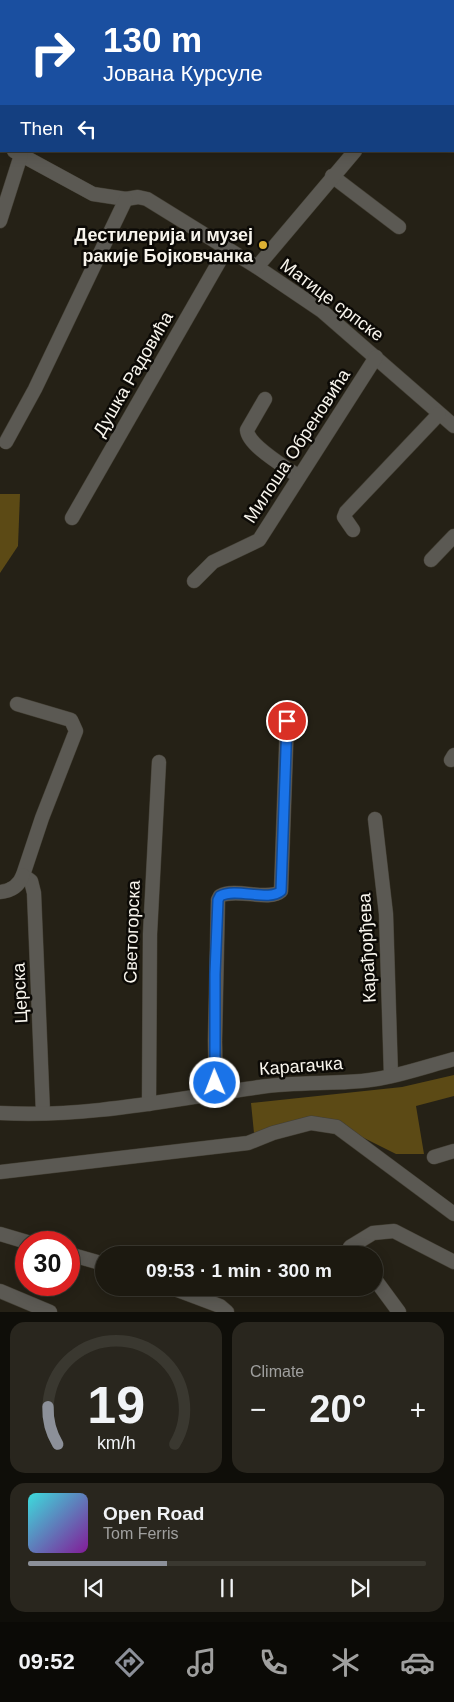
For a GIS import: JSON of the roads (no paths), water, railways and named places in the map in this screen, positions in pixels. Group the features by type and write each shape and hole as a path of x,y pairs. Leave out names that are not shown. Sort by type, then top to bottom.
{"street":[{"path":"257,267 354,152"},
{"path":"0,221 18,153"},
{"name":"Матице српске","path":"18,153 93,194 126,199 138,197 147,199 227,248 322,311 454,426"},
{"path":"332,176 399,227"},
{"path":"6,442 35,389 126,199"},
{"name":"Душка Радовића","path":"72,518 227,248"},
{"name":"Милоша Обреновића","path":"194,581 213,562 228,553 256,542 376,357"},
{"path":"265,399 247,430 248,435 257,446 299,477"},
{"path":"353,530 344,518 346,512 439,414"},
{"path":"431,560 454,536"},
{"path":"0,892 11,890 22,880 76,731 71,720 18,704"},
{"path":"216,1094 215,1031 218,900 220,896 227,892 273,895 281,891 287,721"},
{"name":"Светогорска","path":"149,1104 150,934 159,762"},
{"name":"Карађорђева","path":"375,819 386,914 390,1076"},
{"name":"Церска","path":"23,875 31,881 34,893 43,1113"},
{"name":"Карагачка","path":"0,1113 94,1110 149,1104 287,1083 362,1081 390,1076 454,1059"},
{"path":"0,1172 248,1143 273,1133 311,1123 338,1127 454,1214"},
{"path":"434,1157 454,1151"},
{"path":"352,1246 374,1233 394,1231 454,1262"},
{"path":"0,1234 15,1238"},
{"path":"80,1257 95,1261"},
{"path":"383,1290 399,1312"},
{"path":"0,1291 50,1312"},
{"path":"193,1296 220,1306 227,1312"}],"place":[{"name":"Дестилерија и музеј ракије Бојковчанка","path":"263,245"}]}
